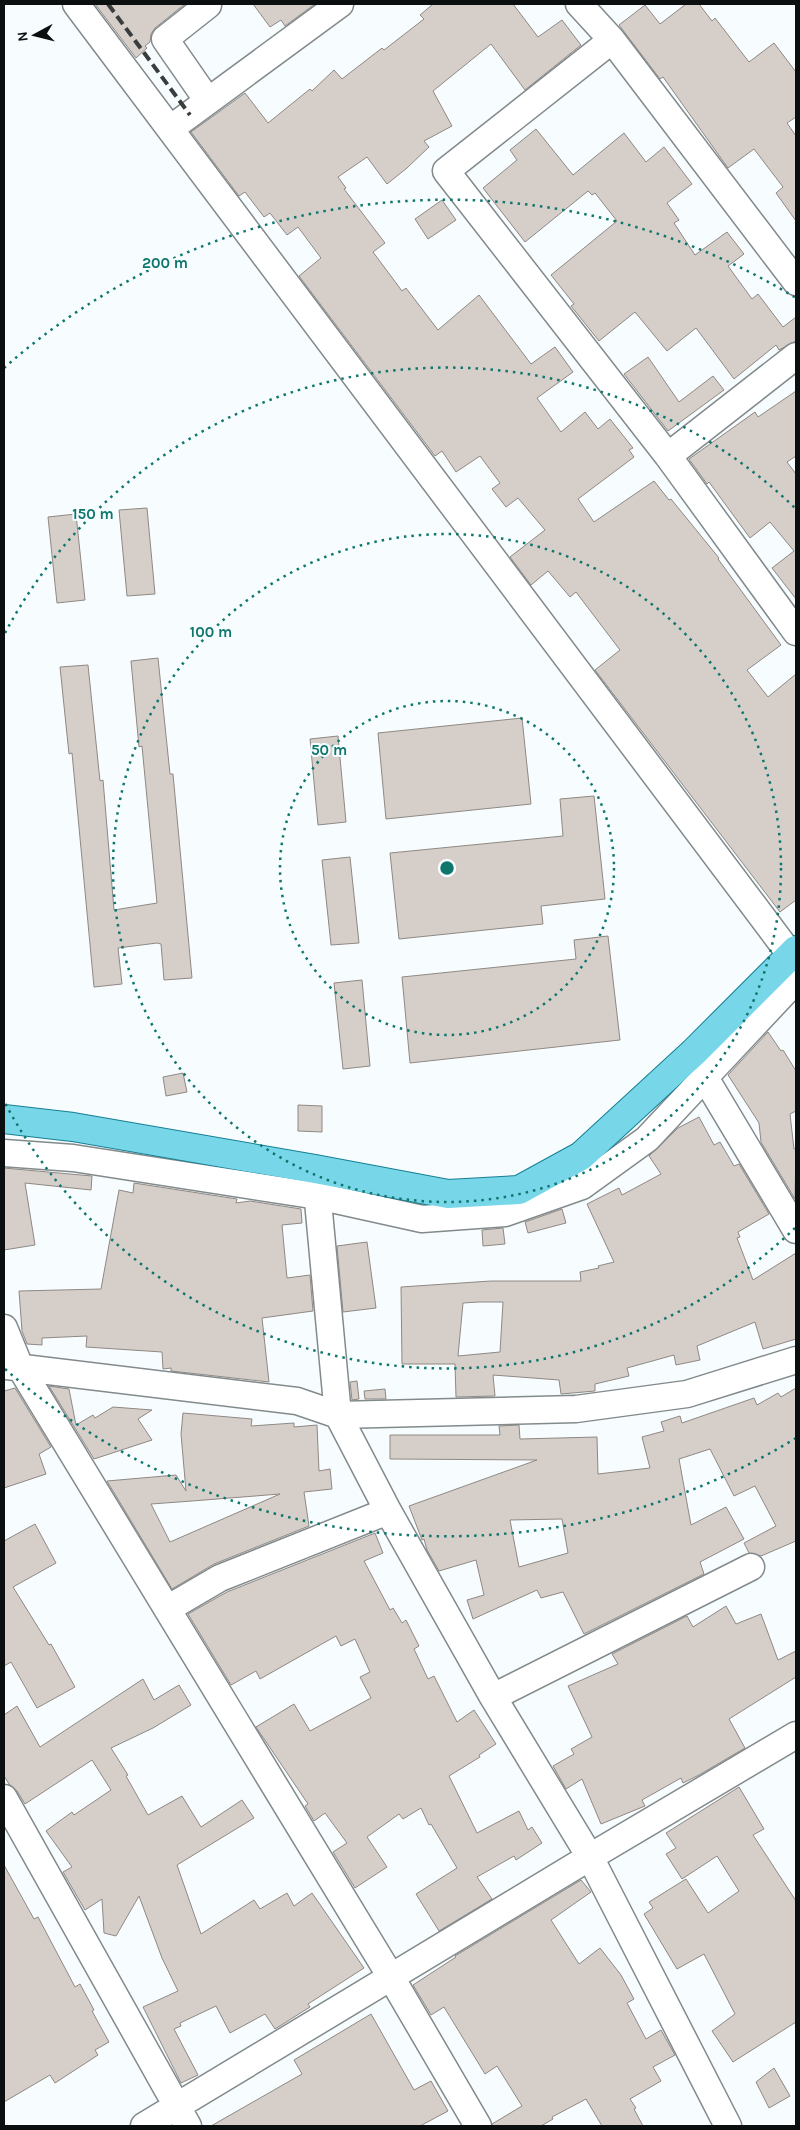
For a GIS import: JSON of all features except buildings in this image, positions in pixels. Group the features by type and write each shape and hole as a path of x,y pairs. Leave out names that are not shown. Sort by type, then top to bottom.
{"main road":[{"path":"4,1119 73,1127 448,1194 519,1190 581,1156 699,1064 793,952"}],"street":[{"path":"76,4 793,952"},
{"path":"170,129 340,4"},
{"path":"579,4 612,40 796,282"},
{"path":"208,5 166,39 208,101"},
{"path":"612,40 446,171 668,456 796,632"},
{"path":"668,456 796,356"},
{"path":"4,1153 73,1158 318,1196 422,1219 505,1213 582,1186 647,1139 699,1064 796,980"},
{"path":"699,1064 796,1230"},
{"path":"315,1169 338,1415 388,1511 493,1697 590,1857 728,2126"},
{"path":"4,1328 12,1366 167,1609 391,1977 478,2126"},
{"path":"12,1366 296,1401 338,1415 576,1409 687,1394 796,1360"},
{"path":"167,1609 220,1578 388,1511"},
{"path":"493,1697 751,1567"},
{"path":"144,2126 183,2116 391,1977 796,1735"},
{"path":"4,1798 183,2116"}],"railway":[{"path":"108,4 190,115"}]}
